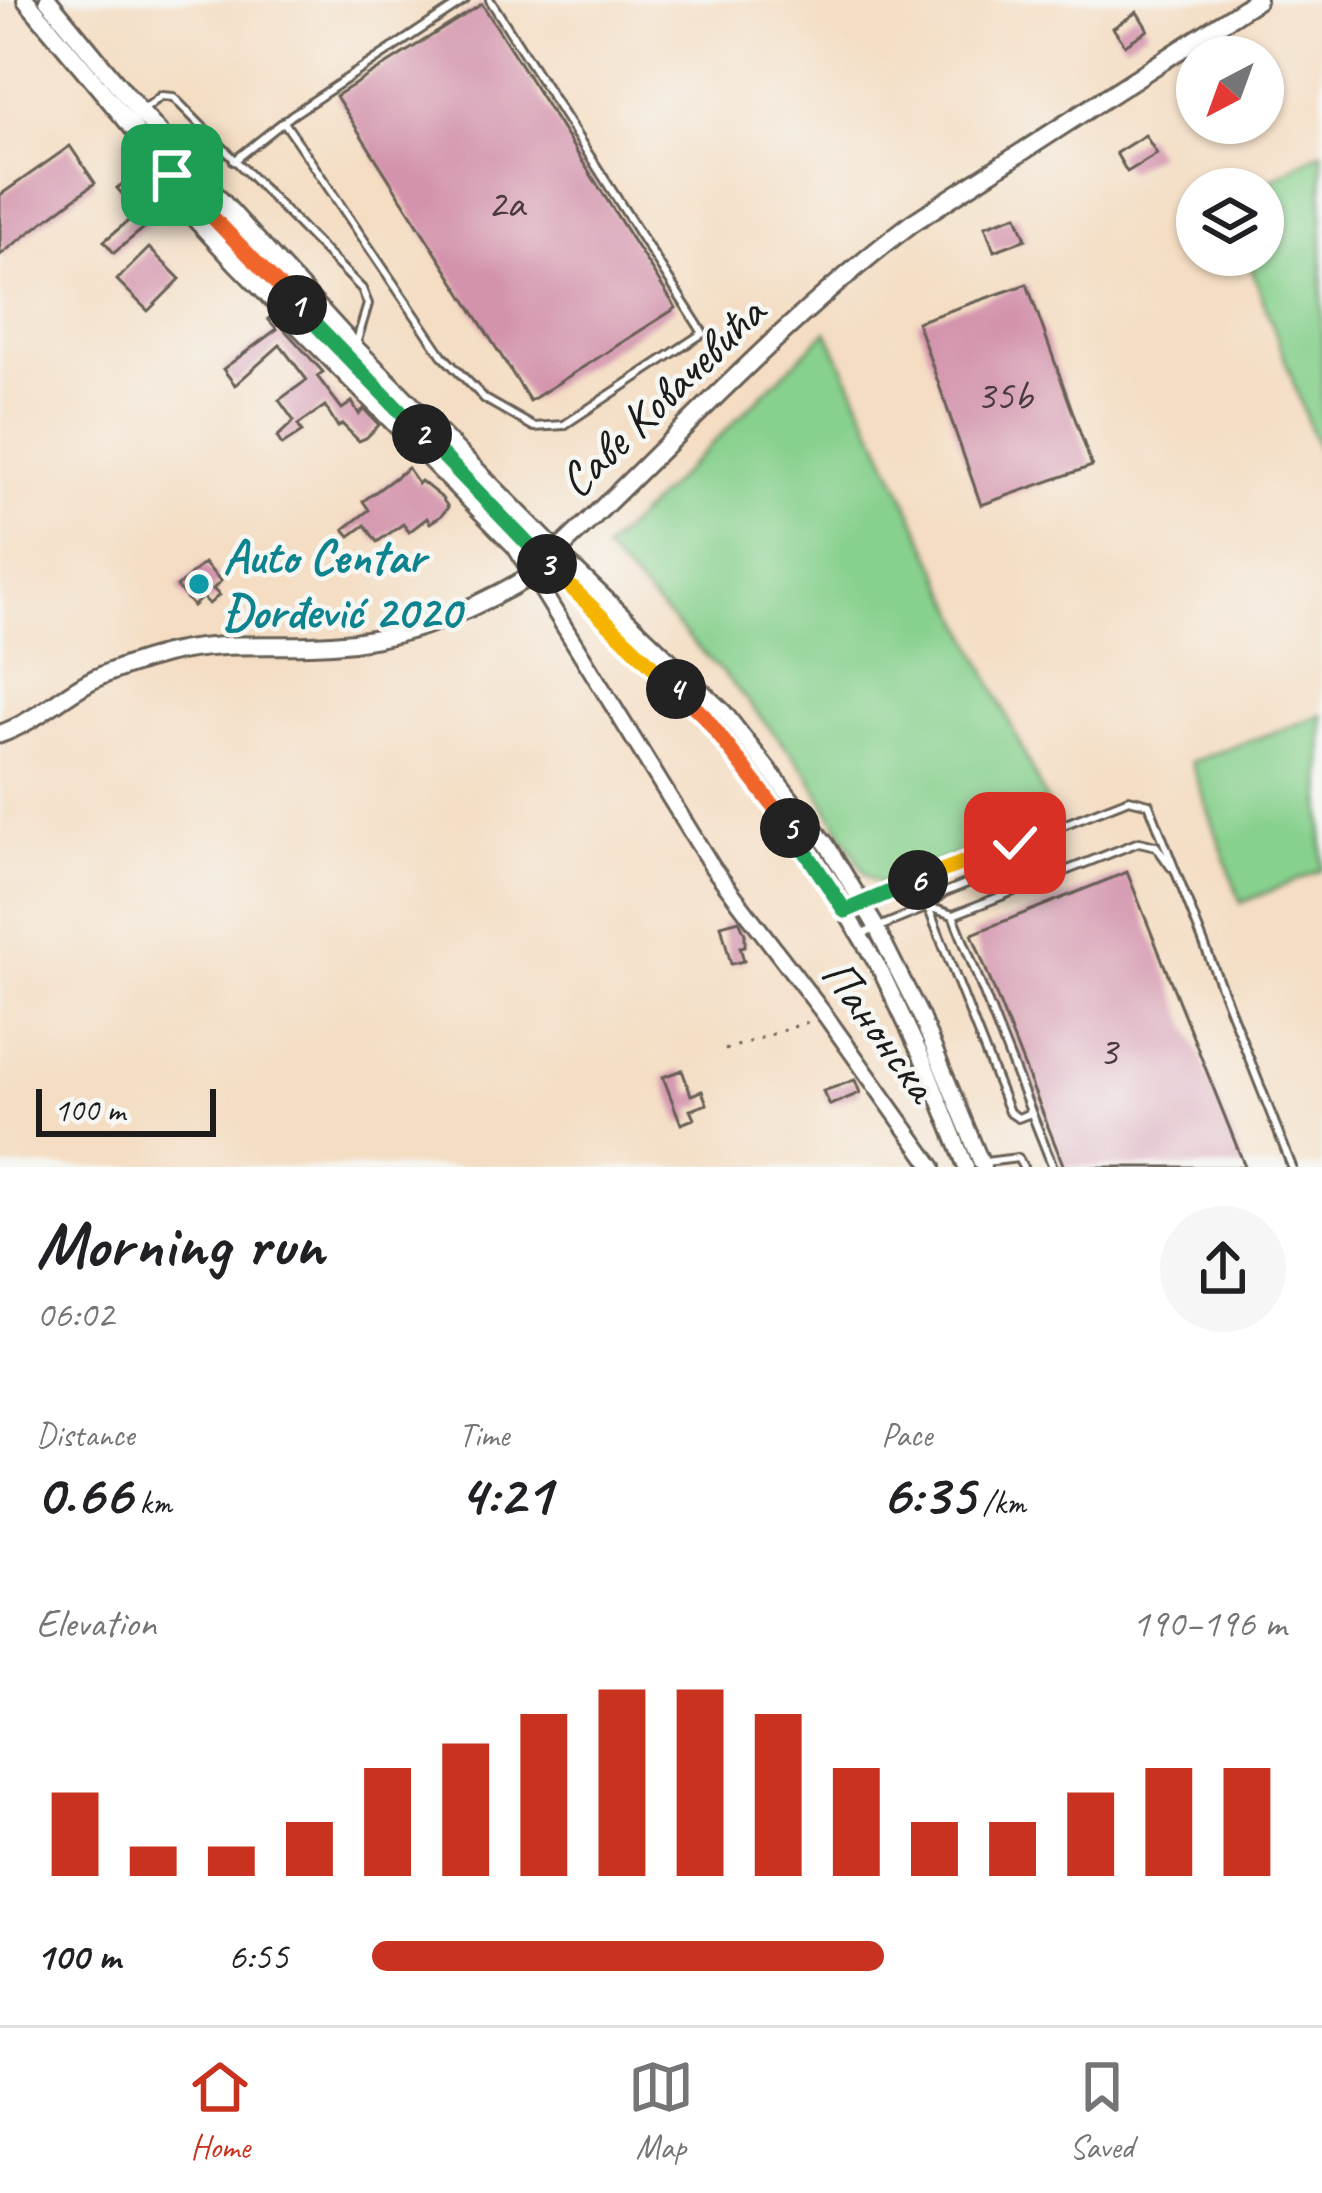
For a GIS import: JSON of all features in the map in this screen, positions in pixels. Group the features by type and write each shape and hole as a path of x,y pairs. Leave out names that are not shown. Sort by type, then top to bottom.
{"street":[{"path":"26,0 172,175 545,563 705,717 810,853 859,935 977,1166"},
{"path":"48,0 141,113 545,563 724,712 826,845 877,928 921,1017 977,1166"},
{"name":"Саве Ковачевића","path":"0,734 95,679 154,658 213,645 360,642 477,606 545,563 776,338 872,254 912,223 1256,0"},
{"path":"157,178 515,547 545,563"},
{"name":"Панонска","path":"545,563 713,868 932,1167"}],"lane":[{"path":"234,161 464,0"},
{"path":"284,122 442,356 485,399 534,427 564,425 703,333 490,0"},
{"path":"141,113 161,96 173,97 362,289 368,304 355,347"},
{"path":"845,911 1136,798 1149,804 1292,1167"},
{"path":"928,907 953,915 1143,841 1156,847 1176,874"},
{"path":"859,935 1024,860"},
{"path":"928,907 1009,1112 1018,1118 1031,1112"},
{"path":"953,915 1053,1167"},
{"path":"977,1166 1010,1156 1018,1157 1023,1167"}],"path":[{"path":"725,1050 786,1033 825,1015"}],"green space":[{"path":"1322,151 1322,461 1255,276 1284,276 1284,173"},
{"path":"827,331 1053,815 882,885 866,875 807,772 731,682 604,550"},
{"path":"1322,715 1322,870 1241,903 1191,762"}],"building":[{"path":"482,4 676,308 530,401 336,96"},
{"path":"1137,12 1148,30 1125,45 1113,28"},
{"path":"1145,135 1157,154 1127,172 1116,153"},
{"path":"70,146 95,183 0,255 0,195"},
{"path":"137,173 168,208 114,253 104,241 138,213 117,188"},
{"path":"1017,215 1026,239 994,251 985,226"},
{"path":"149,248 180,279 148,311 117,280"},
{"path":"1027,284 1092,466 981,505 917,322"},
{"path":"272,316 323,372 317,376 342,409 352,402 359,414 364,409 379,425 366,438 359,441 342,424 338,427 325,406 298,425 302,432 282,445 277,437 294,421 279,400 307,380 280,345 235,385 223,369 277,329 268,319"},
{"path":"408,468 418,484 421,481 441,497 448,507 442,515 430,523 427,518 409,532 403,524 377,542 365,525 350,536 344,529 369,510 363,501"},
{"name":"Auto Centar Đorđević 2020","path":"204,563 221,581 213,589 219,595 209,604 203,597 193,606 177,587"},
{"path":"1127,872 1245,1167 1064,1167 972,934"},
{"path":"739,920 745,934 745,946 740,947 744,961 731,964 721,925"},
{"path":"682,1070 691,1095 702,1091 707,1104 690,1110 694,1119 681,1124 663,1077"},
{"path":"855,1080 860,1093 830,1105 823,1091"}],"place":[{"name":"Auto Centar Đorđević 2020","path":"199,584"}],"route":[{"path":"172,175 546,562 705,717 810,853 845,911 1015,843"}]}
